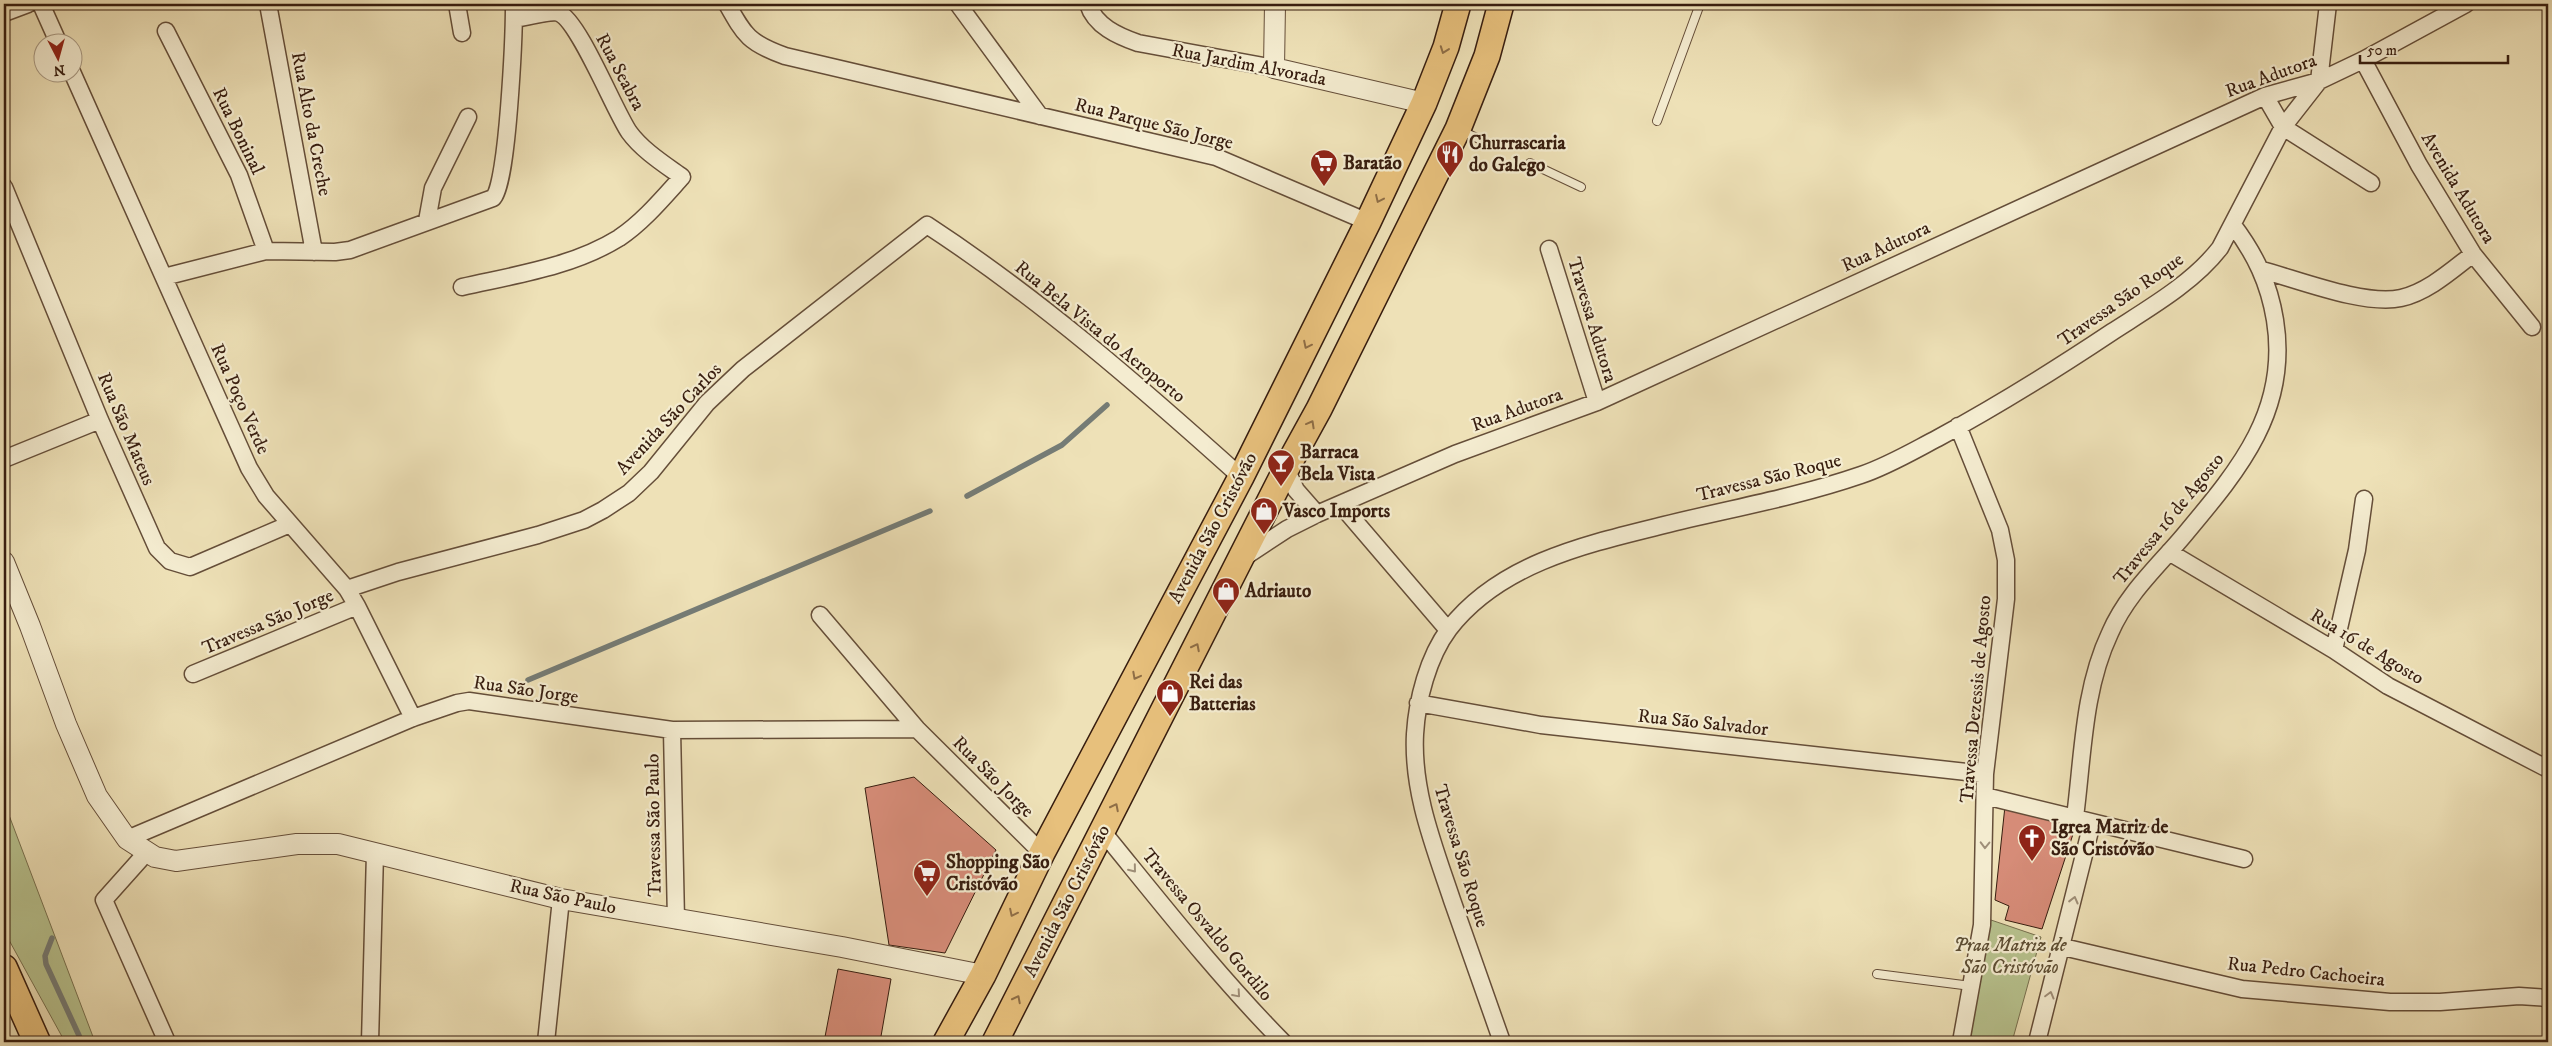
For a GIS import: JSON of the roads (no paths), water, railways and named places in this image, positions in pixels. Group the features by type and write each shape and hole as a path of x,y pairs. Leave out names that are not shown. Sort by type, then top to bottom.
{"highway":[{"path":"4,968 37,1042"}],"main road":[{"name":"Avenida São Cristóvão","path":"946,1042 983,974 1042,853 1241,477 1368,222 1424,103 1446,47 1458,4"},
{"name":"Avenida São Cristóvão","path":"995,1042 1286,469 1469,134 1501,4"}],"street":[{"path":"4,13 28,4"},
{"path":"41,4 54,32"},
{"name":"Rua Alto da Creche","path":"268,4 314,252"},
{"path":"457,4 462,33"},
{"name":"Rua Parque São Jorge","path":"727,4 742,30 752,42 785,56 1216,157 1368,222"},
{"path":"958,4 1040,116"},
{"name":"Rua Jardim Alvorada","path":"1088,4 1097,19 1108,28 1118,35 1138,43 1274,68 1424,103"},
{"path":"1274,68 1276,4"},
{"path":"2319,81 2328,4"},
{"name":"Rua Adutora","path":"1241,559 1287,529 1317,514 1342,505 1455,454 1597,402 2265,96 2319,81 2363,60 2466,4"},
{"path":"164,277 266,251 335,252 366,246 427,221 493,198 498,191 504,155 514,12"},
{"name":"Rua Seabra","path":"462,287 558,264 594,251 620,237 643,218 682,176 646,149 630,133 605,89 582,42 563,16 556,13 514,12"},
{"name":"Rua Boninal","path":"166,32 239,175 266,251"},
{"name":"Avenida Adutora","path":"2363,60 2419,165 2473,254 2532,327"},
{"name":"Travessa São Roque","path":"1502,1042 1442,870 1420,798 1415,736 1418,703 1427,672 1448,630 1480,599 1533,565 1575,548 1836,483 1895,460 1958,426 2073,358 2191,277 2212,259 2233,225 2282,127 2319,81"},
{"name":"Rua Poço Verde","path":"76,82 249,468 266,496 347,589 413,718"},
{"path":"2265,96 2282,127 2371,183"},
{"path":"427,221 433,188 468,117"},
{"name":"Rua São Mateus","path":"4,187 146,529 157,548 170,562 190,567 290,524"},
{"name":"Rua Bela Vista do Aeroporto","path":"927,225 1004,279 1125,374 1241,477"},
{"name":"Avenida São Carlos","path":"347,589 398,572 538,535 584,520 603,510 629,493 651,472 707,403 743,369 927,225"},
{"name":"Travessa 16 de Agosto","path":"2075,817 2088,703 2098,663 2110,632 2124,606 2137,588 2170,552 2222,489 2264,421 2273,396 2278,367 2278,342 2268,288 2262,270 2249,246 2233,225"},
{"name":"Travessa Adutora","path":"1549,250 1597,402"},
{"path":"2262,270 2365,298 2386,300 2416,292 2473,254"},
{"path":"4,459 100,420"},
{"name":"Travessa Dezessis de Agosto","path":"1958,426 1998,522 2006,560 2006,608 1985,774 1982,925 1961,1042"},
{"path":"1286,469 1296,490 1317,514"},
{"path":"2334,650 2358,550 2364,499"},
{"path":"1342,505 1448,630"},
{"name":"Rua 16 de Agosto","path":"2170,552 2334,650 2388,686 2548,769"},
{"name":"Rua São Paulo","path":"4,562 66,724 97,796 127,839 146,853 166,861 176,861 296,844 324,843 352,846 561,899 842,947 983,974"},
{"name":"Travessa São Jorge","path":"193,674 357,606"},
{"name":"Rua São Jorge","path":"820,615 917,730 1042,853"},
{"name":"Rua São Jorge","path":"127,839 413,718 457,703 469,701 672,730 917,730"},
{"name":"Rua São Salvador","path":"1418,703 1541,725 1985,774"},
{"name":"Travessa São Paulo","path":"672,730 676,920"},
{"path":"1985,796 2244,859"},
{"path":"2037,1042 2092,823"},
{"name":"Travessa Osvaldo Gordilo","path":"1103,832 1209,961 1283,1042"},
{"path":"146,853 104,900 167,1042"},
{"path":"370,1042 375,853"},
{"path":"546,1042 561,899"},
{"name":"Rua Pedro Cachoeira","path":"2062,947 2242,989 2390,1002 2440,1002 2519,996 2548,998"}],"lane":[{"path":"1657,120 1700,4"},
{"path":"1530,163 1581,187"},
{"path":"1876,974 1972,987"}],"waterway":[{"path":"967,496 1062,445 1107,405"},
{"path":"528,680 930,511"},
{"path":"52,938 45,956 46,964 82,1042"}],"place":[{"name":"Churrascaria do Galego","path":"1450,178"},
{"name":"Baratão","path":"1324,187"},
{"name":"Barraca Bela Vista","path":"1281,487"},
{"name":"Vasco Imports","path":"1264,535"},
{"name":"Adriauto","path":"1226,615"},
{"name":"Rei das Batterias","path":"1170,717"},
{"name":"Igrea Matriz de São Cristóvão","path":"2032,862"},
{"name":"Shopping São Cristóvão","path":"927,897"}],"park label":[{"name":"Praa Matriz de São Cristóvão","path":"2010,956"}]}
